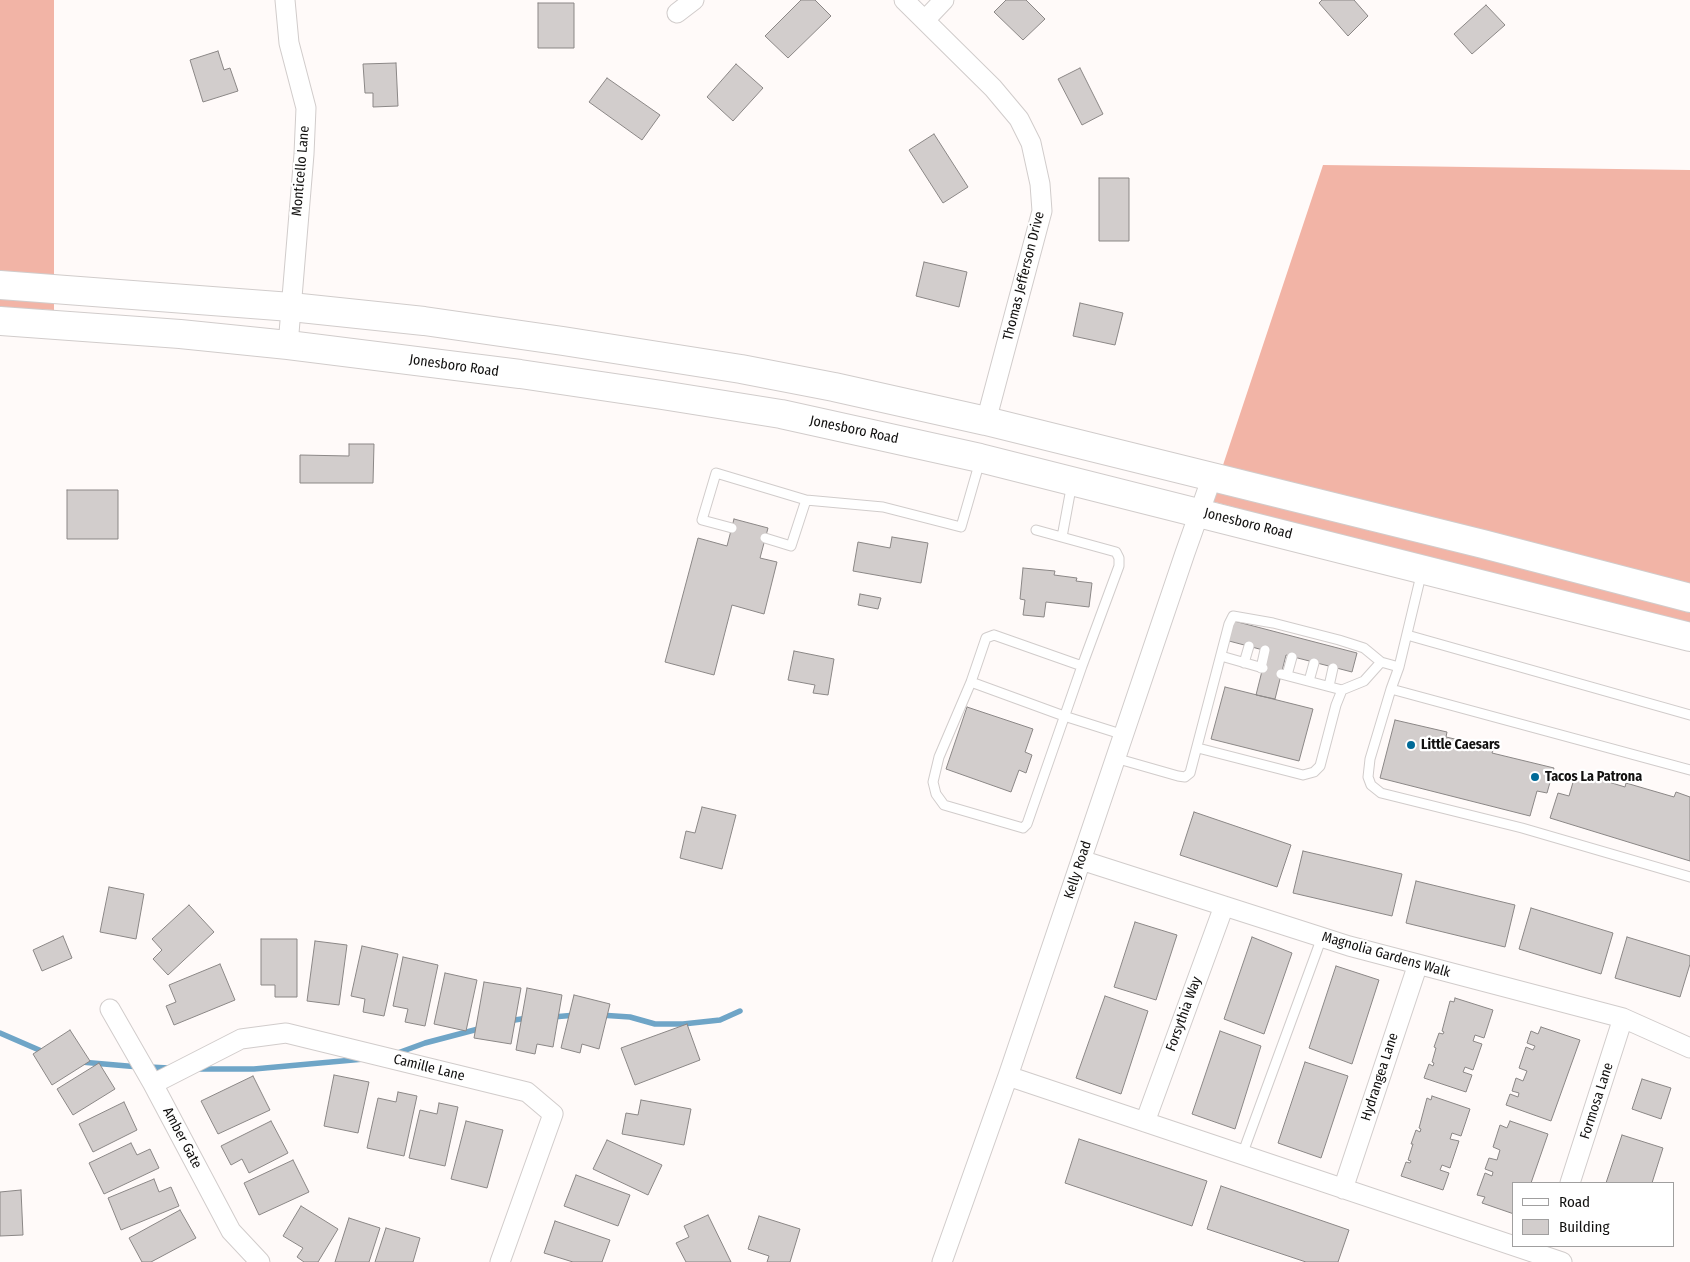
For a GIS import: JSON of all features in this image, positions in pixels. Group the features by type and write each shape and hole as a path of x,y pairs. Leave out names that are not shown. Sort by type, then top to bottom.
{"main road":[{"path":"0,285 291,307 480,329 741,369 834,387 986,421 1602,574 1690,598"},
{"name":"Jonesboro Road","path":"0,321 288,344 510,373 781,414 980,458 1423,568 1690,637"}],"street":[{"name":"Monticello Lane","path":"285,0 289,43 306,108 304,154 288,344"},
{"path":"678,14 694,0"},
{"name":"Thomas Jefferson Drive","path":"904,0 993,88 1019,119 1031,143 1040,184 1042,211 986,421"},
{"path":"925,20 944,0"},
{"name":"Kelly Road","path":"942,1262 1008,1076 1212,477"},
{"name":"Magnolia Gardens Walk","path":"1081,860 1349,946 1623,1018 1690,1048"},
{"name":"Forsythia Way","path":"1145,1122 1224,906"},
{"name":"Hydrangea Lane","path":"1343,1189 1418,964"},
{"name":"Amber Gate","path":"110,1009 153,1084 231,1231 260,1262"},
{"name":"Formosa Lane","path":"1570,1182 1623,1018"},
{"name":"Camille Lane","path":"153,1084 241,1039 286,1033 527,1092 553,1114 500,1262"},
{"path":"1008,1076 1343,1189 1512,1242"},
{"path":"1527,1247 1552,1255"}],"lane":[{"path":"732,528 702,520 716,474 806,500 883,506 961,527 980,458"},
{"path":"1062,537 1072,481"},
{"path":"765,538 791,546 806,500"},
{"path":"1036,530 1116,552 1120,558 1120,566 1082,666 1027,824 1023,828 944,805 936,794 933,782 940,757 971,682 986,638 994,636 1082,666"},
{"path":"1423,568 1399,667 1370,759 1368,776 1371,785 1381,793 1522,828 1690,877"},
{"path":"1115,758 1185,777 1190,773 1229,624 1233,616 1338,644 1364,648 1381,662 1399,667"},
{"path":"1407,635 1690,715"},
{"path":"1244,663 1249,646"},
{"path":"1221,656 1262,668 1265,650"},
{"path":"1292,657 1284,674 1342,690 1364,681 1381,662"},
{"path":"1309,681 1314,663"},
{"path":"1328,686 1333,668"},
{"path":"971,682 1064,716 1124,735"},
{"path":"1391,689 1690,770"},
{"path":"1198,748 1303,775 1314,772 1320,766 1336,705 1342,690"},
{"path":"1242,1155 1322,937"}],"shaded area":[{"path":"0,0 54,0 54,310 0,308"},
{"path":"1323,165 1690,170 1690,631 1211,501"}],"building":[{"path":"801,0 815,0 831,16 788,58 765,36"},
{"path":"1006,0 1026,0 1045,19 1023,40 994,12"},
{"path":"1322,0 1354,0 1368,16 1348,36 1319,3"},
{"path":"538,3 574,3 574,48 538,48"},
{"path":"1486,5 1505,25 1472,54 1454,34"},
{"path":"218,51 224,70 230,68 238,91 203,102 190,60"},
{"path":"396,63 398,106 373,107 373,93 365,93 363,64"},
{"path":"736,64 763,88 733,121 707,97"},
{"path":"1080,68 1103,114 1082,125 1058,79"},
{"path":"607,78 660,115 642,140 589,102"},
{"path":"934,134 968,187 943,203 909,150"},
{"path":"1099,178 1129,178 1129,241 1099,241"},
{"path":"924,262 967,272 959,307 916,296"},
{"path":"1080,303 1123,313 1115,345 1073,336"},
{"path":"349,444 374,444 373,483 300,483 300,455 349,456"},
{"path":"67,490 118,490 118,539 67,539"},
{"path":"734,519 768,528 760,558 777,562 764,614 732,605 714,675 665,662 698,538 727,546"},
{"path":"892,537 928,543 921,583 853,571 858,542 890,548"},
{"path":"1023,568 1055,571 1054,575 1077,578 1076,581 1092,583 1089,607 1046,602 1044,617 1023,615 1025,600 1020,599"},
{"path":"860,594 881,598 878,609 858,605"},
{"path":"1234,621 1357,653 1352,672 1286,655 1275,699 1256,695 1267,651 1229,641"},
{"path":"794,651 834,659 828,695 813,693 815,685 788,680"},
{"path":"1225,687 1313,709 1299,761 1211,739"},
{"path":"967,707 1033,729 1025,752 1032,755 1026,773 1019,770 1011,792 946,769"},
{"path":"1395,720 1447,732 1446,737 1494,748 1492,753 1554,768 1547,793 1537,791 1530,816 1380,778"},
{"path":"1576,772 1625,787 1626,783 1674,797 1676,792 1690,797 1690,861 1550,818 1558,793 1569,796"},
{"path":"702,807 736,815 722,869 680,858 686,831 695,833"},
{"path":"1194,812 1291,845 1277,887 1180,855"},
{"path":"1303,851 1402,874 1392,916 1293,893"},
{"path":"1416,881 1515,905 1505,947 1406,923"},
{"path":"109,887 144,894 136,939 100,932"},
{"path":"189,905 214,932 168,975 153,959 162,950 152,939"},
{"path":"1531,908 1613,933 1601,974 1519,949"},
{"path":"1135,922 1177,935 1156,1000 1114,987"},
{"path":"63,936 72,958 42,971 33,950"},
{"path":"1252,937 1292,953 1264,1034 1224,1019"},
{"path":"1627,937 1690,956 1690,964 1680,997 1615,978"},
{"path":"261,939 297,939 297,997 275,997 275,985 261,985"},
{"path":"315,941 347,945 339,1005 307,1001"},
{"path":"362,946 398,954 384,1016 363,1012 365,999 351,996"},
{"path":"403,957 438,965 425,1026 405,1022 408,1009 393,1006"},
{"path":"220,964 235,1000 174,1025 166,1006 176,1002 169,985"},
{"path":"1336,966 1379,980 1352,1064 1309,1048"},
{"path":"445,973 477,980 466,1031 434,1024"},
{"path":"484,982 521,988 511,1044 474,1038"},
{"path":"527,988 562,995 553,1047 537,1044 535,1054 516,1050"},
{"path":"574,995 610,1004 599,1049 582,1044 580,1053 561,1048"},
{"path":"1105,996 1148,1011 1121,1094 1076,1078"},
{"path":"1455,998 1493,1010 1484,1038 1475,1035 1473,1041 1482,1044 1473,1070 1465,1067 1463,1072 1472,1075 1466,1092 1424,1078 1429,1064 1433,1066 1434,1063 1432,1062 1436,1048 1434,1047 1439,1033 1443,1034 1444,1032 1442,1031 1450,1001 1454,1002"},
{"path":"687,1024 700,1060 635,1085 621,1048"},
{"path":"1541,1027 1580,1040 1551,1121 1506,1105 1510,1094 1518,1097 1519,1093 1512,1091 1516,1078 1523,1081 1527,1071 1519,1068 1526,1047 1533,1050 1535,1046 1527,1043 1531,1031 1538,1034"},
{"path":"70,1030 90,1061 52,1085 33,1054"},
{"path":"1220,1031 1261,1046 1235,1129 1192,1114"},
{"path":"1305,1062 1348,1076 1321,1158 1278,1143"},
{"path":"99,1063 115,1089 73,1115 57,1089"},
{"path":"334,1075 369,1082 358,1133 324,1126"},
{"path":"253,1076 270,1110 218,1134 201,1101"},
{"path":"1642,1079 1671,1088 1661,1119 1632,1109"},
{"path":"398,1092 417,1096 404,1156 367,1148 378,1098 396,1102"},
{"path":"1432,1096 1470,1109 1461,1136 1452,1133 1450,1139 1459,1141 1450,1168 1442,1165 1440,1170 1449,1173 1443,1190 1401,1176 1406,1162 1410,1163 1411,1161 1408,1160 1413,1144 1411,1144 1416,1130 1420,1132 1421,1129 1419,1128 1427,1098 1431,1100"},
{"path":"641,1100 691,1109 684,1145 622,1134 626,1113 638,1115"},
{"path":"124,1102 137,1130 93,1152 79,1124"},
{"path":"439,1103 458,1107 445,1166 409,1158 420,1110 437,1114"},
{"path":"271,1121 288,1153 249,1173 242,1159 231,1165 221,1146"},
{"path":"466,1121 503,1130 487,1188 451,1179"},
{"path":"1510,1121 1548,1134 1531,1182 1512,1182 1512,1213 1482,1203 1485,1197 1477,1195 1485,1173 1492,1176 1493,1172 1485,1169 1489,1158 1497,1160 1500,1150 1493,1147 1500,1125 1507,1128"},
{"path":"1622,1135 1663,1148 1652,1182 1606,1182"},
{"path":"1079,1139 1207,1181 1192,1226 1065,1183"},
{"path":"607,1140 662,1165 648,1195 593,1169"},
{"path":"131,1143 137,1155 150,1149 159,1168 104,1194 89,1163"},
{"path":"293,1160 309,1192 259,1215 244,1183"},
{"path":"576,1175 630,1195 618,1226 564,1206"},
{"path":"154,1179 159,1192 171,1187 179,1206 121,1230 108,1198"},
{"path":"1221,1186 1349,1230 1338,1262 1306,1262 1207,1229"},
{"path":"21,1190 23,1235 0,1236 0,1192"},
{"path":"301,1206 338,1229 318,1262 304,1262 297,1257 303,1248 283,1236"},
{"path":"180,1210 196,1238 151,1262 142,1262 129,1238"},
{"path":"708,1215 731,1262 686,1262 676,1243 689,1237 684,1226"},
{"path":"759,1216 800,1229 790,1262 767,1262 769,1256 748,1249"},
{"path":"349,1218 380,1228 369,1262 335,1262"},
{"path":"555,1221 610,1240 602,1262 573,1262 544,1253"},
{"path":"386,1228 420,1238 413,1262 375,1262"}],"waterway":[{"path":"600,1015 630,1017 655,1024 683,1024 720,1020 740,1011"},
{"path":"553,1017 576,1015"},
{"path":"508,1021 528,1018"},
{"path":"395,1054 425,1043 482,1028"},
{"path":"0,1033 46,1053"},
{"path":"196,1069 254,1069 364,1059"},
{"path":"81,1062 139,1067"},
{"path":"149,1067 169,1068"}],"place":[{"name":"Little Caesars","path":"1411,745"},
{"name":"Tacos La Patrona","path":"1535,777"}]}
